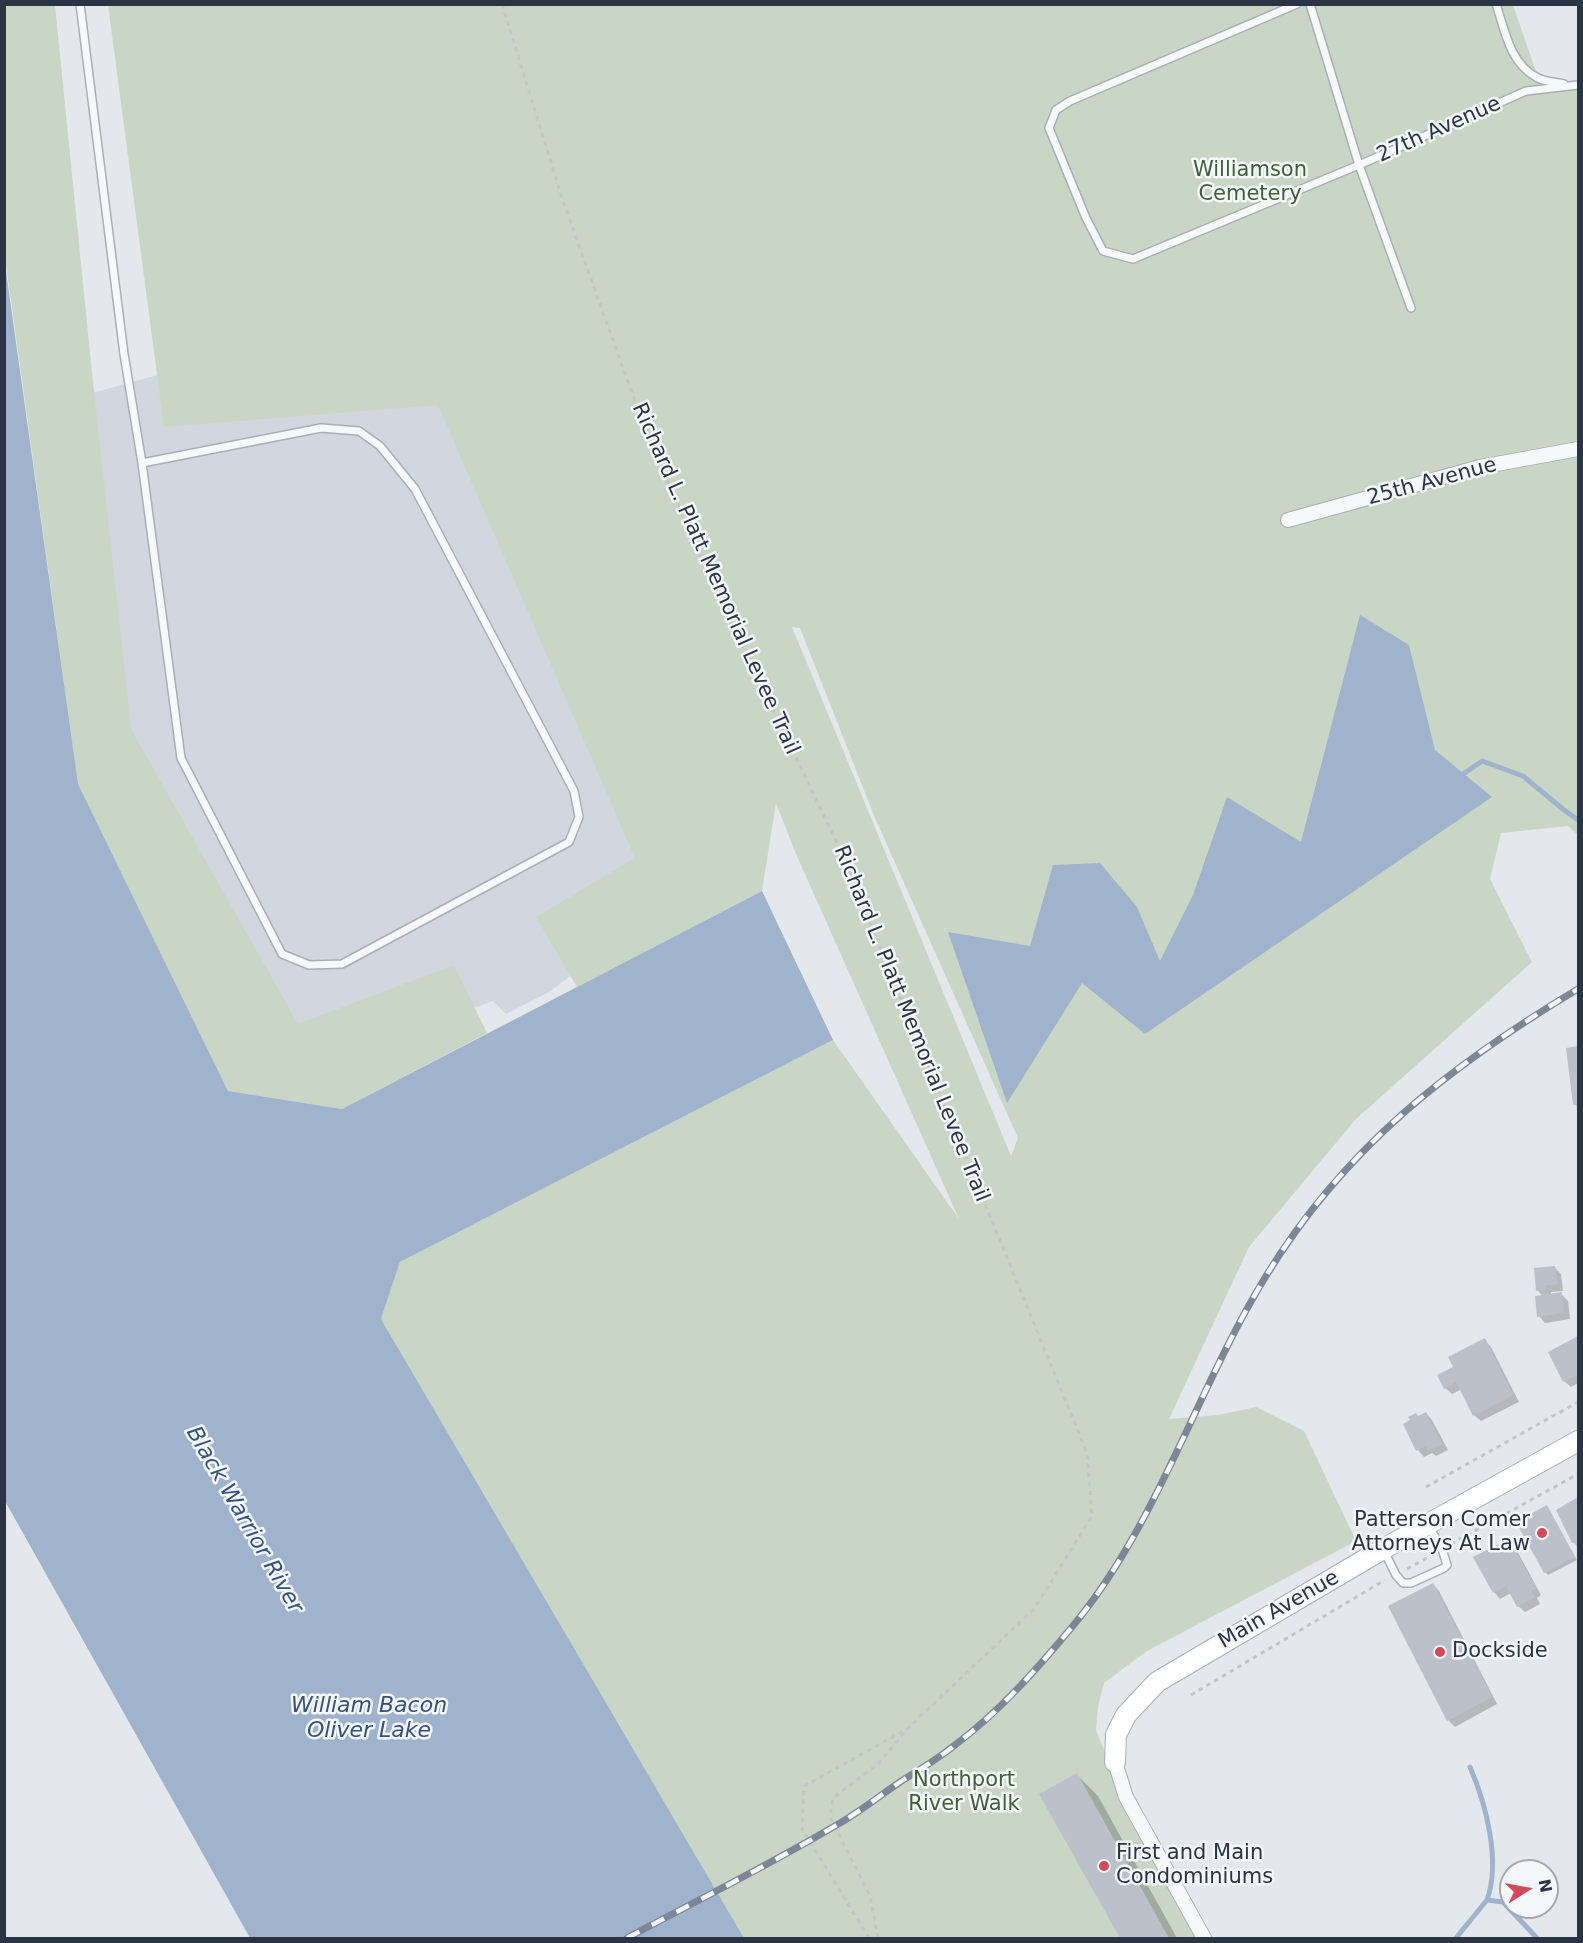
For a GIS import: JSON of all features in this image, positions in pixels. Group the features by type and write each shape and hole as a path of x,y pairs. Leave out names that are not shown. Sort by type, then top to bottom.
{"main road":[{"name":"Main Avenue","path":"1115,1762 1116,1735 1126,1715 1157,1682 1383,1549 1578,1441"}],"street":[{"name":"25th Avenue","path":"1288,520 1480,467 1578,450"},
{"path":"1115,1762 1126,1797 1204,1938"}],"lane":[{"path":"80,4 124,354 142,463 181,758 282,954 309,965 342,964 569,842 579,817 574,791 415,489 381,446 359,431 321,428 142,463"},
{"path":"1297,4 1070,101 1056,110 1049,128 1086,218 1103,251 1133,259 1359,165 1411,308"},
{"name":"27th Avenue","path":"1310,4 1359,165 1526,91 1575,85"},
{"path":"1496,4 1509,44 1520,65 1538,78 1575,85"},
{"path":"1383,1549 1402,1583 1411,1583 1444,1568 1447,1565 1442,1549 1428,1524"}],"path":[{"name":"Richard L. Platt Memorial Levee Trail","path":"502,4 562,198 647,435 713,585 838,845 1088,1453 1092,1516 1034,1609 907,1729 804,1786 802,1829 869,1938"},
{"path":"1426,1487 1578,1402"},
{"path":"1191,1695 1362,1593 1578,1474"},
{"path":"878,1938 870,1896 830,1817 833,1798 878,1764 907,1729"}],"shaded area":[{"path":"456,293 714,879 618,938 551,991 506,1014 493,1001 471,1009 308,1087 65,779 52,404"}],"green space":[{"path":"4,5 55,5 131,729 298,1024 454,965 487,1033 342,1109 228,1091 78,784 5,257"},
{"path":"108,5 1513,5 1542,89 1578,87 1578,835 1568,826 1501,833 1490,879 1532,962 1356,1119 1249,1247 1169,1419 1218,1415 1256,1407 1304,1431 1356,1541 1147,1651 1104,1683 1098,1707 1096,1730 1131,1817 1197,1938 744,1938 381,1319 400,1262 833,1040 959,1219 796,854 776,803 762,891 577,987 536,917 635,858 438,405 164,427","holes":["792,627 800,628 875,818 1018,1138 1011,1156"]}],"water":[{"name":"William Bacon Oliver Lake","path":"4,257 78,784 228,1091 342,1109 762,891 833,1040 400,1262 381,1319 744,1938 250,1938 5,1501"},
{"path":"1360,615 1409,645 1435,750 1492,797 1145,1034 1082,983 1007,1103 948,932 1030,946 1053,865 1100,863 1137,907 1160,961 1193,895 1227,797 1301,842"}],"building":[{"path":"1578,1046 1578,1104 1573,1105 1566,1048"},
{"path":"1555,1266 1557,1284 1545,1286 1545,1290 1536,1291 1534,1268"},
{"path":"1562,1292 1564,1313 1537,1317 1535,1296"},
{"path":"1578,1336 1578,1374 1563,1382 1548,1352"},
{"path":"1485,1338 1513,1395 1473,1416 1456,1382 1444,1389 1437,1375 1453,1367 1448,1357"},
{"path":"1426,1412 1442,1444 1428,1451 1426,1446 1416,1451 1403,1424 1410,1420 1408,1417"},
{"path":"1578,1497 1578,1548 1575,1542 1572,1543 1556,1510"},
{"name":"Patterson Comer Attorneys At Law","path":"1547,1505 1575,1557 1544,1573 1516,1522"},
{"path":"1509,1539 1536,1588 1531,1591 1535,1597 1517,1607 1506,1586 1493,1593 1473,1557"},
{"name":"Dockside","path":"1433,1583 1492,1697 1447,1721 1388,1606"},
{"name":"First and Main Condominiums","path":"1077,1773 1169,1938 1120,1938 1039,1794"}],"waterway":[{"path":"1459,777 1482,761 1523,776 1578,820"},
{"path":"1470,1767 1490,1833 1492,1868 1487,1900"},
{"path":"1456,1938 1487,1900 1503,1902 1537,1938"}],"railway":[{"path":"627,1938 848,1818 943,1754 1002,1704 1072,1627 1102,1587 1129,1545 1153,1501 1241,1320 1266,1276 1330,1187 1366,1149 1444,1079 1531,1018 1578,989"}],"place":[{"name":"Patterson Comer Attorneys At Law","path":"1542,1533"},
{"name":"Dockside","path":"1440,1652"},
{"name":"First and Main Condominiums","path":"1104,1866"}],"park label":[{"name":"Williamson Cemetery","path":"1250,183"},
{"name":"Northport River Walk","path":"964,1793"}],"water label":[{"name":"Black Warrior River","path":"244,1520"}]}
